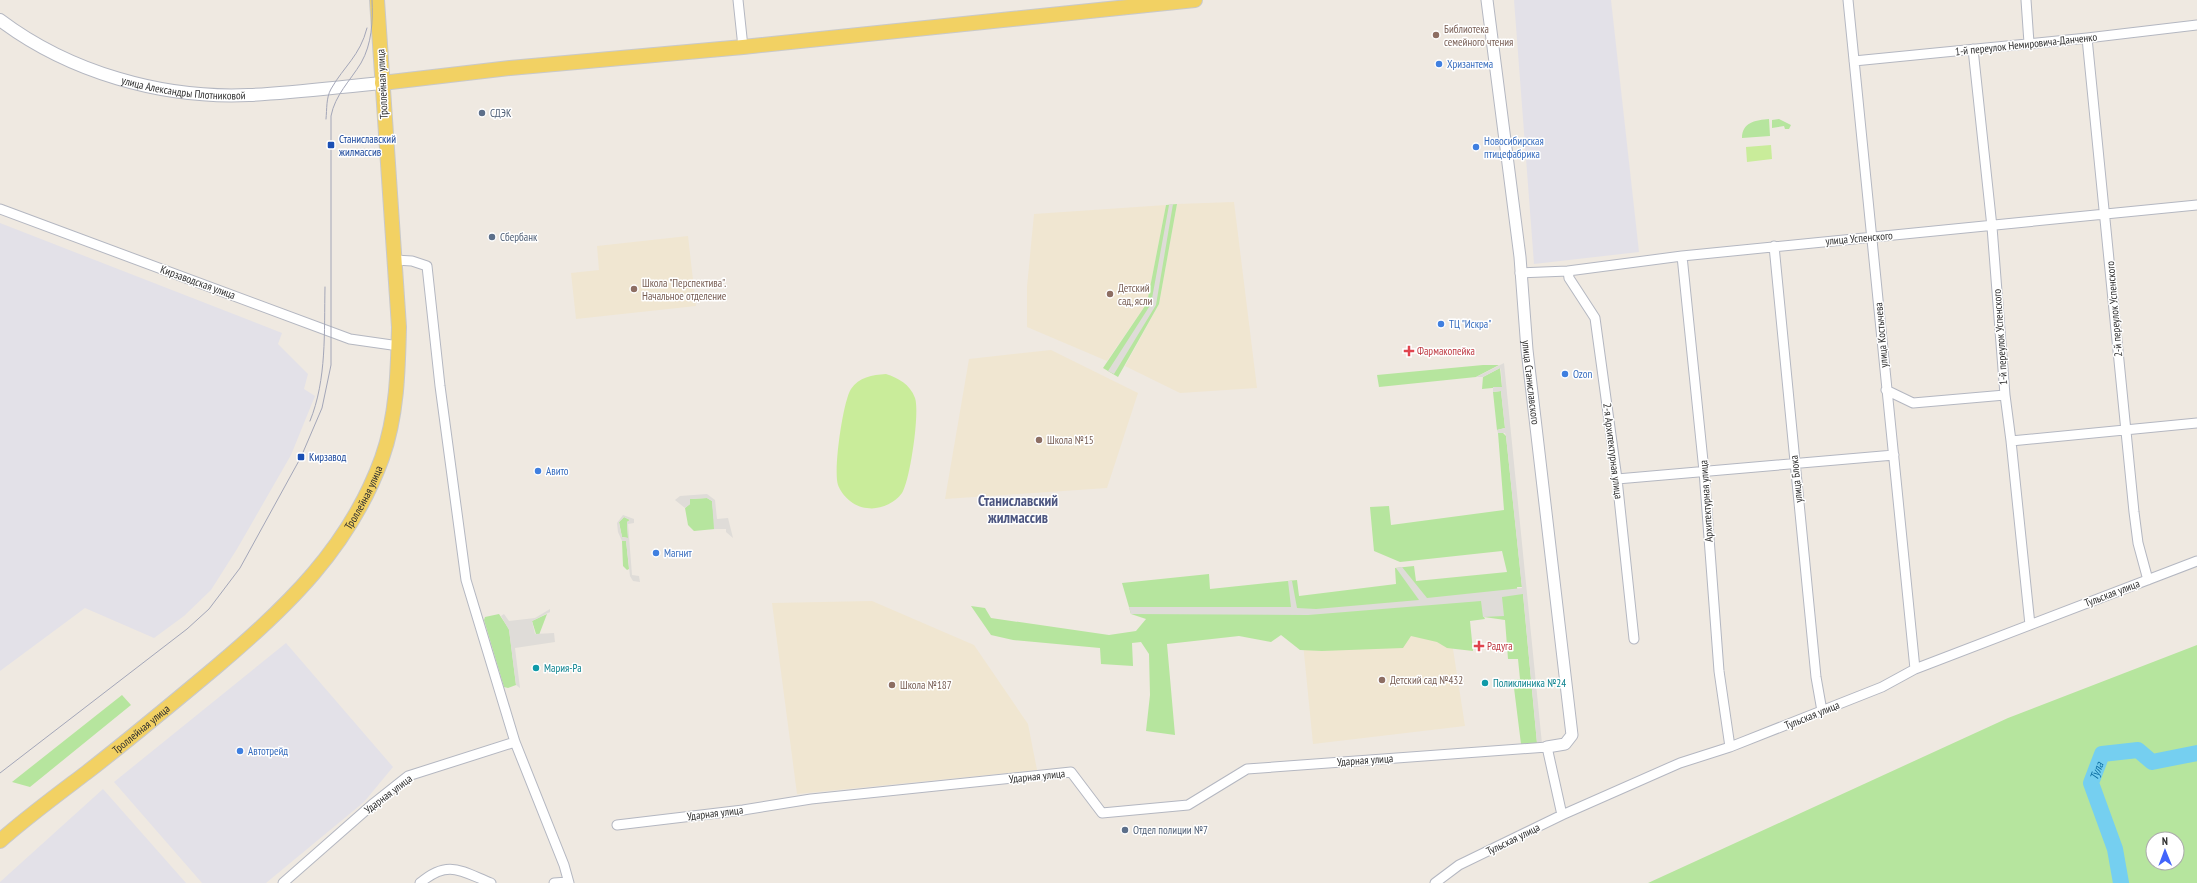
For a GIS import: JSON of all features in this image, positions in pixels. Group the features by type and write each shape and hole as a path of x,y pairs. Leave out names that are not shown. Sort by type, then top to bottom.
{"main road":[{"name":"Троллейная улица","path":"0,841 196,684 276,616 306,584 337,544 359,506 382,458 391,426 397,387 398,346 394,260 377,0"},
{"path":"382,83 510,68 743,47 1099,5 1195,0"},
{"name":"улица Александры Плотниковой","path":"0,20 19,34 76,64 113,78 183,92 248,95 382,83"}],"street":[{"path":"738,0 743,47"},
{"name":"улица Станиславского","path":"1487,0 1505,131 1527,350 1572,735 1565,744 1547,747"},
{"name":"улица Костычева","path":"1848,0 1886,390 1916,669"},
{"path":"2026,0 2029,43"},
{"name":"1-й переулок Немировича-Данченко","path":"1854,61 2087,38 2197,24"},
{"name":"2-й переулок Успенского","path":"2087,38 2106,215 2125,431 2138,543 2148,580"},
{"name":"1-й переулок Успенского","path":"1973,49 1992,227 2005,396 2030,625"},
{"name":"улица Успенского","path":"1520,273 1568,270 1774,246 1872,236 1992,227 2197,205"},
{"name":"Кирзаводская улица","path":"0,209 350,339 398,346"},
{"name":"улица Блока","path":"1774,246 1794,464 1816,677 1822,711"},
{"name":"Архитектурная улица","path":"1682,256 1704,472 1719,670 1730,747"},
{"path":"394,260 412,261 427,266 440,386 466,580 515,742 564,865 568,883 554,883"},
{"name":"2-я Архитектурная улица","path":"1568,270 1568,278 1595,318 1617,479 1634,639"},
{"path":"1886,390 1913,403 2005,396"},
{"path":"2011,441 2197,423"},
{"path":"1617,479 1894,455"},
{"name":"Тульская улица","path":"1435,883 1459,865 1562,815 1680,763 1730,747 1882,687 1916,669 2197,561"},
{"name":"Ударная улица","path":"283,883 374,803 408,776 515,742"},
{"path":"1547,747 1562,815"},
{"name":"Ударная улица","path":"617,825 743,810 811,799 1072,772 1102,814 1188,805 1247,769 1547,747"},
{"path":"420,883 439,870 449,868 491,883"}],"shaded area":[{"path":"1514,0 1611,0 1639,252 1534,264"},
{"path":"1234,202 1257,388 1180,393 1125,366 1159,304 1177,204"},
{"path":"1173,204 1156,305 1114,374 1108,371 1151,304 1169,205"},
{"path":"1166,205 1147,303 1107,361 1027,327 1027,287 1034,214"},
{"path":"0,223 282,333 278,344 308,374 304,389 315,396 291,455 237,549 211,590 184,616 154,638 85,608 0,671"},
{"name":"Школа \"Перспектива\". Начальное отделение","path":"688,236 696,306 576,319 571,273 599,270 597,246"},
{"name":"Школа №15","path":"1051,350 1138,393 1107,488 945,499 969,359"},
{"path":"1504,363 1542,744 1537,743 1523,594 1502,597 1504,616 1483,617 1481,601 1308,615 1131,614 1129,607 1291,607 1288,581 1292,581 1297,608 1316,609 1419,600 1396,568 1402,567 1427,598 1522,588 1506,436 1505,433 1498,433 1497,430 1505,428 1501,391 1493,392 1493,387 1502,387 1501,370 1500,368 1483,377 1476,377"},
{"path":"707,494 715,500 717,519 728,518 733,538 726,532 726,529 714,529 712,501 707,498 690,499 690,504 685,508 675,500 680,496"},
{"path":"623,515 634,519 634,523 628,524 632,575 639,576 640,582 633,581 630,576 626,541 622,541 618,532 617,523","holes":["624,517 630,520 627,522 628,538 622,537 619,522"]},
{"name":"Школа №187","path":"872,601 974,645 1028,724 1037,770 797,794 772,603"},
{"path":"550,609 550,612 532,621 535,634 554,633 555,642 515,648 520,688 516,685 509,630 501,616 504,614 509,621 535,618"},
{"name":"Детский сад №432","path":"1448,617 1465,726 1313,744 1302,633"},
{"path":"286,643 393,767 364,802 266,883 202,883 114,782"},
{"path":"103,789 186,883 0,883 0,882"}],"green space":[{"path":"1769,119 1770,136 1742,138 1744,128 1747,125 1755,121"},
{"path":"1779,119 1791,125 1789,129 1785,129 1784,126 1772,128 1772,120"},
{"path":"1771,145 1772,159 1747,162 1746,147"},
{"path":"1177,204 1159,304 1118,377 1103,368 1147,303 1166,205"},
{"path":"1483,365 1499,365 1476,377 1379,387 1377,375"},
{"path":"1500,368 1502,387 1482,389 1483,377"},
{"path":"886,374 895,377 907,385 915,398 916,417 911,461 905,486 899,497 891,503 881,507 867,508 858,506 849,500 842,493 838,485 837,466 842,421 848,396 854,385 866,377"},
{"path":"1501,391 1505,428 1497,430 1493,392"},
{"path":"1502,432 1506,436 1522,587 1517,587 1518,594 1523,594 1537,743 1521,744 1513,680 1520,679 1518,659 1508,659 1505,620 1484,617 1485,619 1470,621 1473,651 1447,648 1437,642 1411,636 1403,648 1322,651 1300,650 1281,635 1271,642 1239,636 1167,644 1175,735 1146,731 1150,695 1149,654 1141,642 1132,643 1133,666 1101,664 1100,648 1013,640 991,635 971,606 985,608 991,618 1109,635 1136,631 1146,619 1131,614 1122,583 1209,574 1210,589 1297,580 1299,596 1396,584 1395,568 1414,566 1416,581 1507,572 1502,551 1400,562 1374,551 1370,507 1389,506 1391,525 1504,510 1498,433"},
{"path":"707,498 712,501 715,529 694,531 688,525 685,508 690,504 689,499"},
{"path":"624,517 630,520 627,522 628,538 622,537 619,522"},
{"path":"626,540 629,569 627,570 623,566 622,541"},
{"path":"499,614 509,629 516,685 508,688 504,687 484,620 485,617"},
{"path":"547,614 539,635 536,634 532,621"},
{"path":"2197,645 2197,883 1648,883 2008,718"},
{"path":"122,695 131,705 30,787 12,782"}],"waterway":[{"name":"Тула","path":"2121,883 2115,849 2091,783 2102,754 2138,750 2152,762 2197,753"}],"tram line":[{"path":"0,773 187,629 209,609 240,568 301,457 322,408 331,365 331,116 339,95 361,63 368,48 372,24 372,0"},
{"path":"326,119 329,92 356,54 367,28"},
{"path":"310,421 319,389 324,355 325,287"}],"place":[{"name":"Библиотека семейного чтения","path":"1436,35"},
{"name":"Хризантема","path":"1439,64"},
{"name":"СДЭК","path":"482,113"},
{"name":"Станиславский жилмассив","path":"331,145"},
{"name":"Новосибирская птицефабрика","path":"1476,147"},
{"name":"Сбербанк","path":"492,237"},
{"name":"Школа \"Перспектива\". Начальное отделение","path":"634,289"},
{"name":"Детский сад, ясли","path":"1110,294"},
{"name":"ТЦ \"Искра\"","path":"1441,324"},
{"name":"Фармакопейка","path":"1409,351"},
{"name":"Ozon","path":"1565,374"},
{"name":"Школа №15","path":"1039,440"},
{"name":"Кирзавод","path":"301,457"},
{"name":"Авито","path":"538,471"},
{"name":"Магнит","path":"656,553"},
{"name":"Радуга","path":"1479,646"},
{"name":"Мария-Ра","path":"536,668"},
{"name":"Детский сад №432","path":"1382,680"},
{"name":"Поликлиника №24","path":"1485,683"},
{"name":"Школа №187","path":"892,685"},
{"name":"Автотрейд","path":"240,751"},
{"name":"Отдел полиции №7","path":"1125,830"}],"district":[{"name":"Станиславский жилмассив","path":"1018,508"}]}
